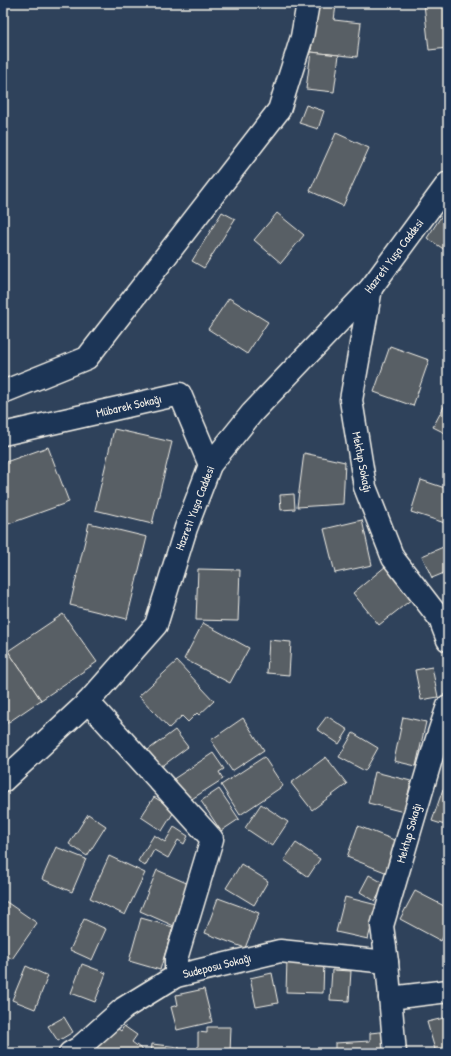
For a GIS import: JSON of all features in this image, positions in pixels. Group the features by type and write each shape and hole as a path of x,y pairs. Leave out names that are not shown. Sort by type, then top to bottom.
{"street":[{"path":"3,392 87,358 279,110 302,37 308,3"},
{"name":"Hazreti Yuşa Caddesi","path":"3,781 88,702 156,625 186,528 210,465 252,413 371,288 448,183"},
{"name":"Mektup Sokağı","path":"371,288 351,400 365,487 393,558 440,619 448,640"},
{"name":"Mübarek Sokağı","path":"3,434 180,394 210,465"},
{"path":"88,702 212,839 176,959 176,976"},
{"name":"Mektup Sokağı","path":"395,1053 387,962 382,926 448,706"},
{"name":"Sudeposu Sokağı","path":"70,1053 79,1048 124,1008 176,976 280,951 387,962"},
{"path":"390,998 448,992"}],"building":[{"path":"316,3 336,5 334,20 361,23 357,57 311,52"},
{"path":"448,3 448,48 429,50 424,4"},
{"path":"311,52 339,55 334,92 306,89"},
{"path":"306,105 324,111 318,129 299,123"},
{"path":"336,133 369,148 343,206 310,191"},
{"path":"448,206 448,252 427,238"},
{"path":"222,212 235,219 204,268 192,261"},
{"path":"277,213 304,235 281,263 254,240"},
{"path":"229,298 268,322 247,354 208,329"},
{"path":"390,346 429,360 413,406 374,392"},
{"path":"448,399 448,427 445,433 433,427"},
{"path":"114,429 172,442 152,524 95,510"},
{"path":"48,447 69,502 3,526 3,463"},
{"path":"304,453 345,462 343,504 297,507"},
{"path":"421,480 448,489 448,524 411,512"},
{"path":"294,494 295,509 281,510 280,495"},
{"path":"362,520 372,565 335,573 324,529"},
{"path":"89,523 147,537 127,619 70,605"},
{"path":"448,545 448,583 444,573 432,578 422,556"},
{"path":"386,566 412,599 379,625 353,593"},
{"path":"198,569 240,570 238,621 196,620"},
{"path":"63,614 97,662 41,700 8,651"},
{"path":"203,623 249,648 230,683 184,659"},
{"path":"269,640 291,642 289,675 267,673"},
{"path":"8,651 41,700 3,726 3,655"},
{"path":"177,661 214,701 199,715 197,713 188,722 182,716 169,728 139,696"},
{"path":"432,667 438,697 421,700 415,670"},
{"path":"327,716 348,730 339,744 317,729"},
{"path":"403,717 426,722 416,766 394,761"},
{"path":"243,718 264,750 232,771 211,740"},
{"path":"175,730 188,747 157,770 144,753"},
{"path":"353,733 378,748 365,771 339,757"},
{"path":"213,753 224,769 219,772 223,779 187,802 172,780"},
{"path":"264,757 283,786 240,815 221,785"},
{"path":"326,757 347,784 312,810 291,783"},
{"path":"375,772 411,781 404,812 368,803"},
{"path":"219,789 239,819 221,831 201,801"},
{"path":"443,789 448,791 448,826 432,821"},
{"path":"154,797 175,810 162,831 141,817"},
{"path":"261,804 288,822 272,846 245,828"},
{"path":"88,814 106,826 87,856 69,844"},
{"path":"358,826 402,843 390,874 347,857"},
{"path":"174,827 188,836 184,844 178,840 168,858 154,850 145,866 138,861 154,835 165,842"},
{"path":"296,843 320,859 308,877 284,860"},
{"path":"56,847 86,859 72,892 42,879"},
{"path":"109,856 145,873 125,915 90,898"},
{"path":"241,864 268,881 254,905 226,888"},
{"path":"157,870 191,885 174,926 140,911"},
{"path":"369,875 385,884 375,901 360,892"},
{"path":"415,891 448,908 448,927 441,941 400,919"},
{"path":"345,897 377,905 368,939 336,932"},
{"path":"218,898 259,913 245,948 205,933"},
{"path":"5,901 37,923 12,959 3,953 3,904"},
{"path":"141,918 173,927 160,970 129,961"},
{"path":"84,919 106,929 92,960 70,950"},
{"path":"287,959 324,960 323,993 286,992"},
{"path":"82,964 106,973 95,1002 71,993"},
{"path":"26,966 48,976 35,1009 12,1000"},
{"path":"332,970 351,971 349,1001 330,1000"},
{"path":"272,973 278,1003 256,1007 250,978"},
{"path":"204,989 212,1022 177,1030 171,1007 178,1005 176,995"},
{"path":"64,1017 73,1032 58,1041 48,1026"},
{"path":"448,1017 448,1051 436,1053 427,1022"},
{"path":"113,1025 121,1031 124,1026 137,1035 132,1042 144,1051 143,1053 93,1053"},
{"path":"207,1027 231,1027 230,1053 198,1053 198,1032 207,1033"},
{"path":"389,1031 391,1053 335,1053 335,1043 370,1041 370,1033"},
{"path":"152,1044 179,1047 179,1053 151,1053"}]}
